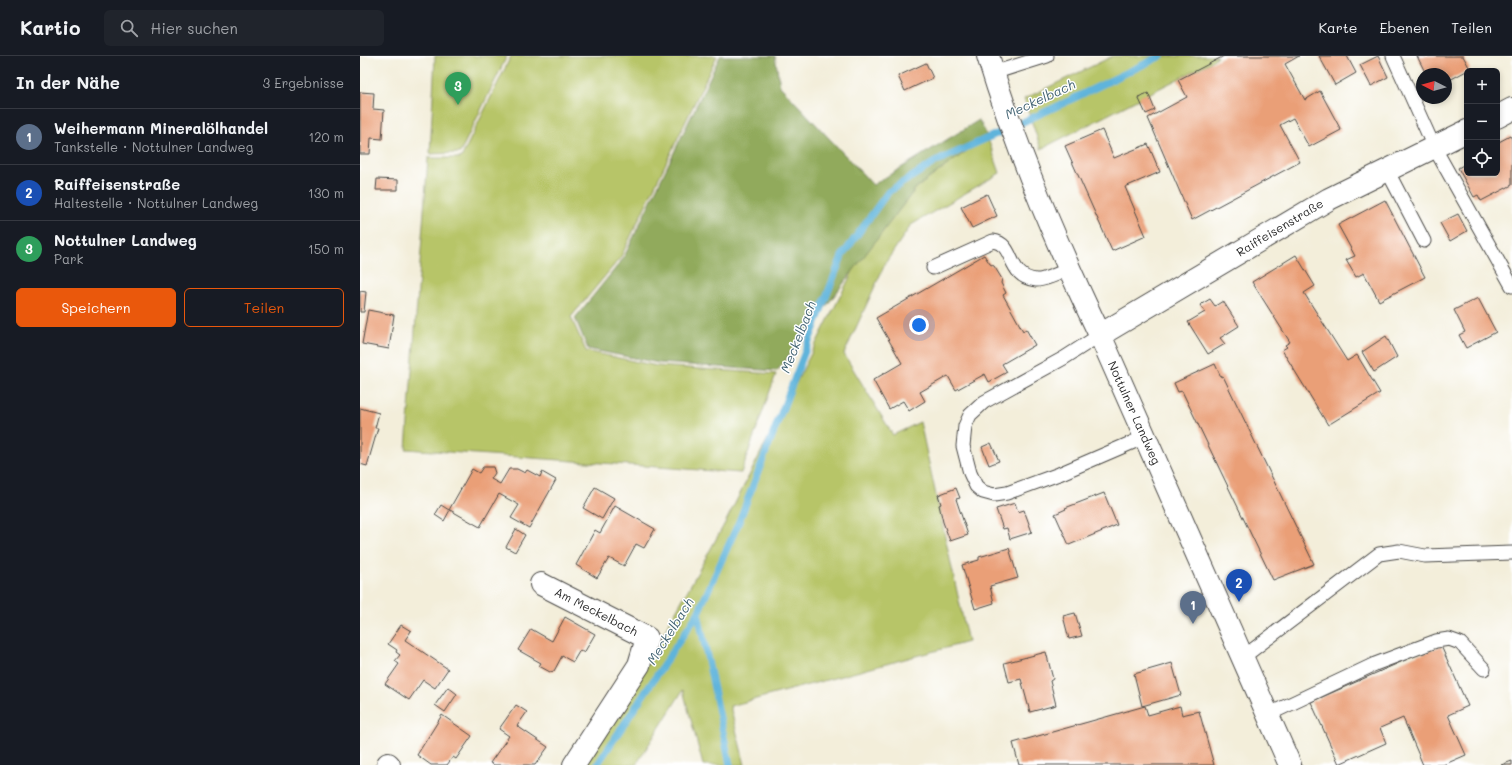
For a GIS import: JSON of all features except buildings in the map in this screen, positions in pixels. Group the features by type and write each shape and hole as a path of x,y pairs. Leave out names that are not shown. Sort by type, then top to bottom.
{"street":[{"name":"Nottulner Landweg","path":"990,65 1018,146 1069,269 1100,335 1290,765"},
{"path":"1500,116 1512,110"},
{"name":"Raiffeisenstraße","path":"1100,335 1329,199 1464,132"},
{"name":"Am Meckelbach","path":"541,584 647,638 638,665 574,765"}],"lane":[{"path":"990,65 1047,56"},
{"path":"1393,56 1434,147 1512,286"},
{"path":"1387,170 1424,241"},
{"path":"933,268 992,241 1000,242 1007,248 1014,267 1023,275 1037,280 1069,269"},
{"path":"1100,335 1064,358 984,402 970,415 965,426 963,446 970,473 976,486 984,492 994,495 1007,493 1059,474 1145,437"},
{"path":"1242,658 1379,554 1399,552 1424,556 1512,554"},
{"path":"1267,715 1375,664 1436,641 1449,639 1460,643 1484,669"}],"green space":[{"path":"435,56 507,56 460,153 430,154"},
{"path":"511,56 717,56 621,257 571,317 586,351 657,366 776,374 741,473 406,449 428,158 461,158"},
{"path":"720,56 775,56 780,86 873,185 979,120 987,136 916,188 777,371 659,363 588,349 575,318 623,259"},
{"path":"1113,56 1218,56 1209,63 1041,149 1024,99"},
{"path":"987,136 1000,173 911,225 886,262 844,354 893,435 920,422 968,642 730,706 745,765 703,765 683,690 636,765 581,765 635,685 725,523 856,265 916,188"}],"waterway":[{"name":"Meckelbach","path":"597,765 698,613 738,524 842,256 888,192 935,162 1062,104 1161,56"},
{"path":"698,613 730,765"}],"place":[{"name":"Nottulner Landweg","path":"458,105"},
{"name":"Raiffeisenstraße","path":"1239,602"},
{"name":"Weihermann Mineralölhandel","path":"1193,624"}]}
